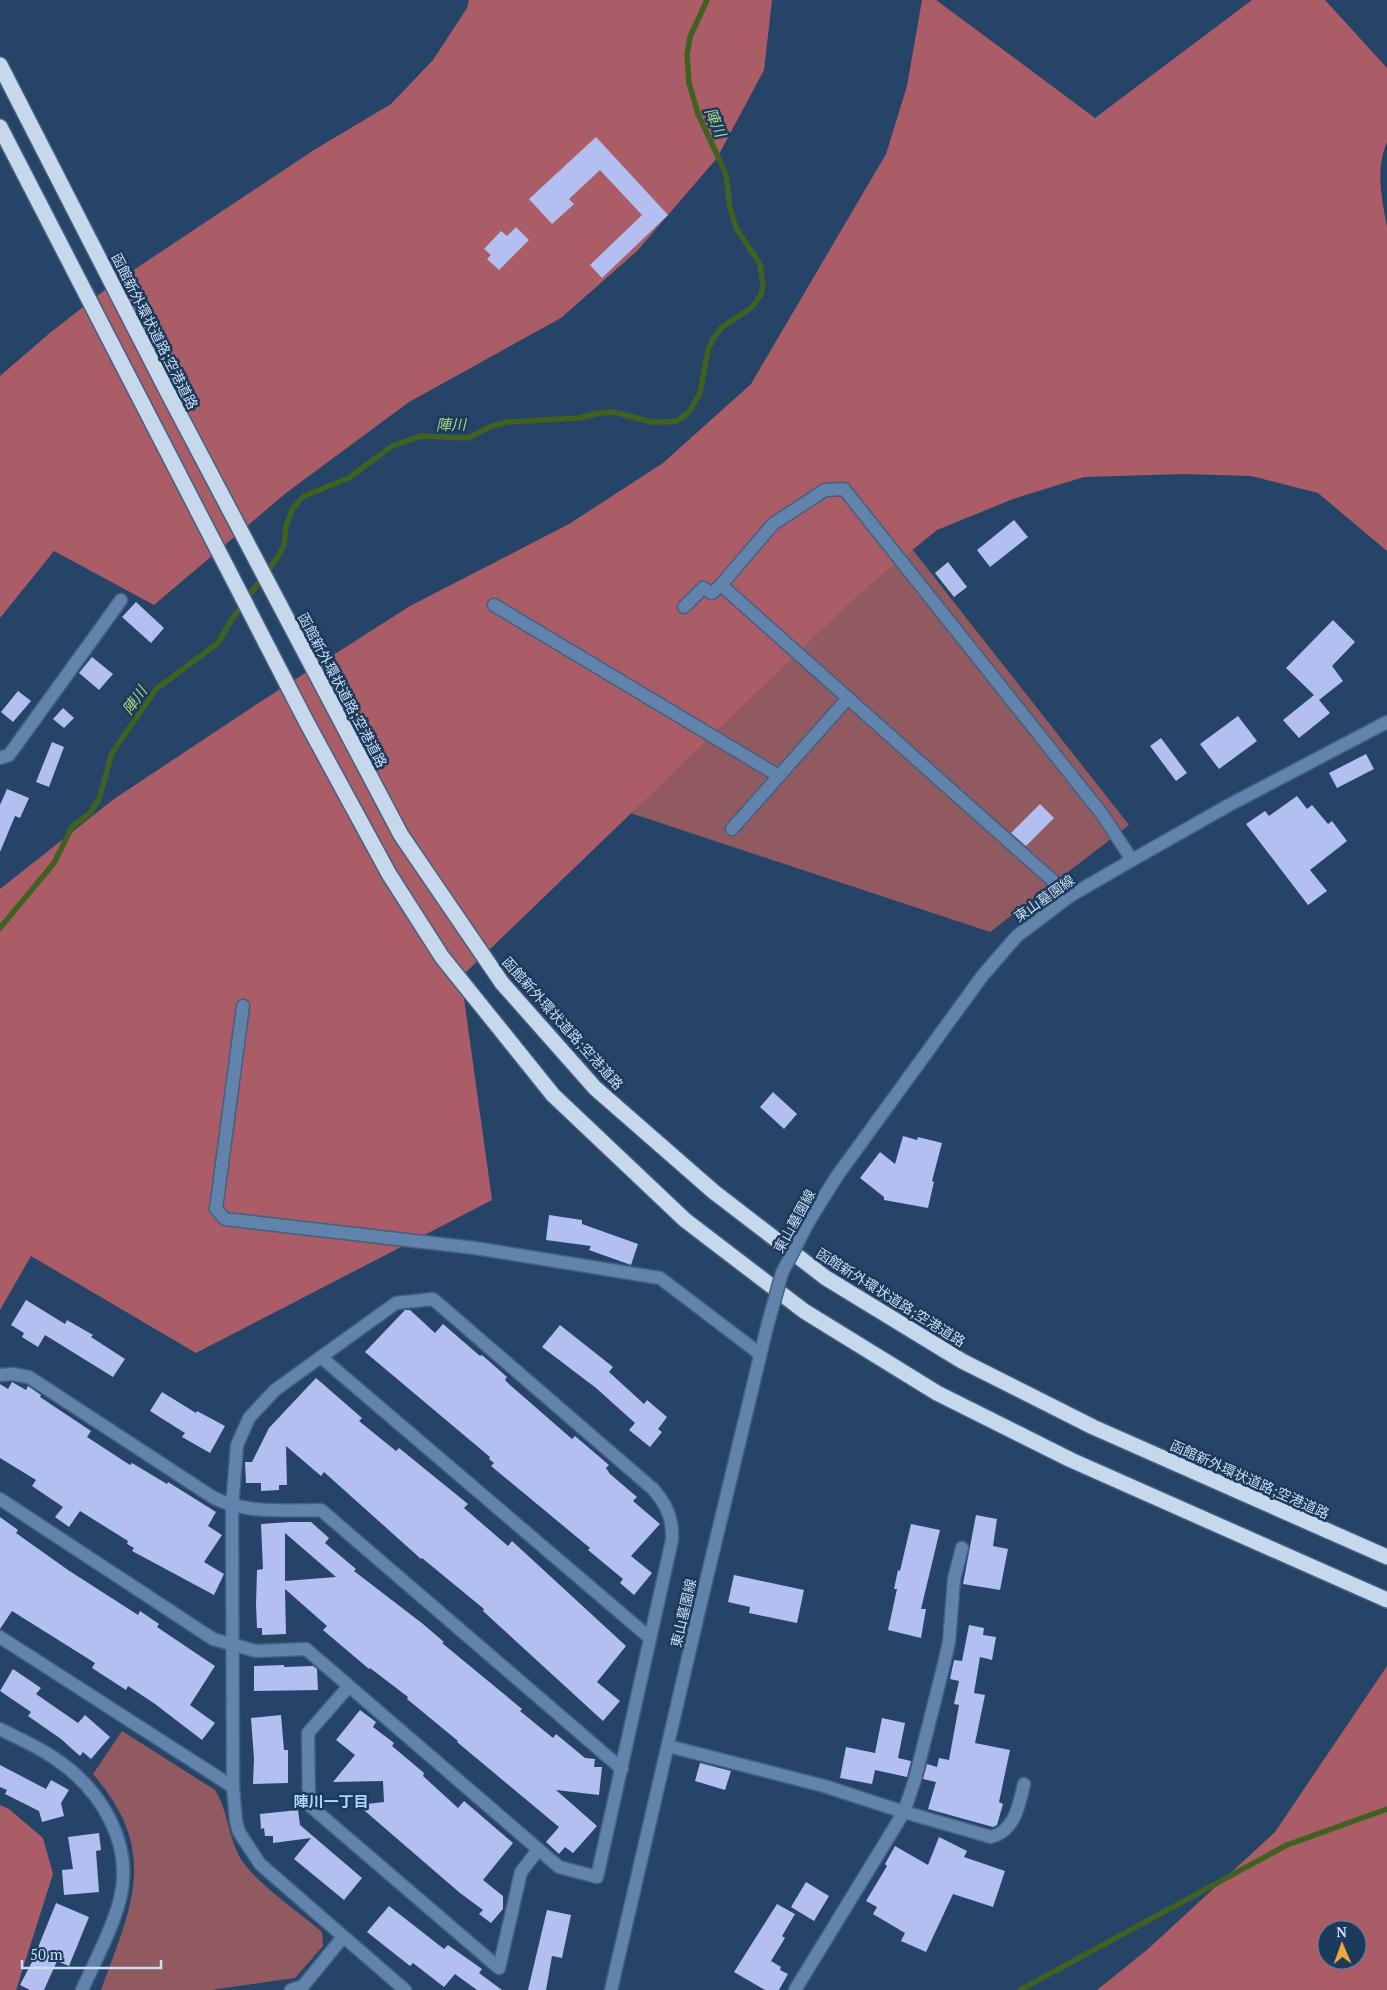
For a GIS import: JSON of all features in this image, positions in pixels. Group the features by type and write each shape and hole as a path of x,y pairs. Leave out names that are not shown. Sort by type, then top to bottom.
{"highway":[{"name":"函館新外環状道路;空港道路","path":"0,65 167,390 401,834 502,983 596,1088 714,1192 826,1278 962,1361 1093,1428 1387,1557"},
{"path":"0,127 306,723 389,874 442,957 487,1016 553,1095 685,1220 804,1311 937,1393 1071,1460 1387,1600"}],"street":[{"path":"684,607 703,588 712,593 721,585 773,524 825,490 844,489 1102,814 1132,860"},
{"path":"721,585 1070,896"},
{"path":"0,758 9,756 121,600"},
{"path":"494,606 779,776"},
{"path":"732,829 848,698"},
{"name":"東山墓園線","path":"611,1990 760,1354 782,1273 809,1220 837,1176 983,975 1017,936 1070,896 1132,860 1230,804 1387,722"},
{"path":"243,1006 216,1209 225,1219 475,1248 660,1278 760,1354"},
{"path":"0,1499 213,1638 234,1646 256,1652 306,1649 558,1867 597,1877 672,1540 673,1527 664,1501 653,1489 433,1299 396,1303 275,1390 249,1418 237,1445 232,1507 234,1646 233,1787 236,1821 252,1854 260,1864 405,1990"},
{"path":"322,1358 650,1638"},
{"path":"0,1375 12,1374 29,1377 214,1498 232,1507 254,1510 321,1510 622,1769"},
{"path":"795,1990 904,1812 915,1779 949,1642 954,1579 962,1548"},
{"path":"0,1637 233,1787"},
{"path":"349,1686 308,1733 309,1805 499,1968 521,1872 538,1850"},
{"path":"0,1729 44,1752 76,1775 101,1803 117,1835 123,1865 120,1898 115,1916 82,1990"},
{"path":"668,1746 824,1786 904,1812 991,1837 1004,1830 1011,1823 1016,1814 1024,1784"},
{"path":"291,1990 303,1986 343,1936"}],"shaded area":[{"path":"469,0 772,0 764,70 717,158 637,251 561,318 409,402 286,493 154,605 54,551 0,618 0,376 51,332 114,283 314,150 391,104 433,60 467,8"},
{"path":"922,0 936,0 1095,118 1252,0 1325,0 1387,68 1387,142 1383,152 1380,173 1387,227 1387,551 1318,493 1251,476 1184,474 1084,477 1013,499 937,530 863,590 461,977 492,1200 196,1353 31,1256 0,1310 0,889 114,799 260,702 410,606 569,524 663,463 751,384 886,154 907,86"},
{"path":"857,479 1129,825 990,932 401,737"},
{"path":"1387,1666 1387,1990 1097,1990 1148,1949 1275,1832"},
{"path":"122,1731 215,1790 222,1805 238,1854 244,1864 264,1885 322,1932 323,1946 295,1978 211,1990 101,1990 130,1905 134,1879 133,1854 127,1829 114,1802 93,1774"},
{"path":"0,1805 9,1809 43,1838 53,1874 16,1990 0,1990"}],"building":[{"path":"596,137 668,215 602,278 590,265 642,215 600,170 569,199 574,204 552,224 529,199"},
{"path":"516,227 529,240 499,270 487,259 491,255 484,249 501,231 507,236"},
{"path":"1014,520 1028,537 990,567 977,550"},
{"path":"948,562 967,587 954,597 935,573"},
{"path":"136,602 164,628 151,643 122,617"},
{"path":"1333,620 1355,642 1332,666 1343,681 1319,700 1330,713 1299,738 1283,720 1314,695 1286,668"},
{"path":"92,657 113,674 99,690 79,673"},
{"path":"18,691 31,701 13,722 1,712"},
{"path":"63,708 74,718 64,728 53,719"},
{"path":"1238,716 1257,741 1219,769 1200,744"},
{"path":"1161,738 1187,773 1176,781 1150,746"},
{"path":"52,742 64,747 49,787 36,782"},
{"path":"1366,754 1374,769 1337,788 1329,773"},
{"path":"7,789 29,798 20,818 15,816 0,852 0,805"},
{"path":"1297,796 1307,809 1312,805 1328,824 1332,821 1347,841 1310,870 1327,891 1308,905 1246,824 1265,811 1269,816"},
{"path":"1040,804 1054,818 1026,846 1011,833"},
{"path":"773,1092 797,1114 784,1129 760,1107"},
{"path":"903,1136 917,1140 918,1137 942,1143 932,1181 934,1182 928,1208 884,1200 884,1197 860,1178 880,1152 895,1164"},
{"path":"549,1215 582,1220 582,1224 638,1244 631,1265 589,1250 591,1246 546,1240"},
{"path":"26,1300 65,1324 67,1320 93,1335 91,1337 125,1359 113,1377 45,1335 38,1347 22,1337 24,1333 11,1325"},
{"path":"405,1310 410,1310 435,1333 443,1324 480,1356 482,1355 507,1377 505,1380 510,1385 572,1439 575,1436 609,1465 606,1468 610,1474 637,1497 633,1501 660,1524 631,1556 652,1573 634,1595 620,1583 623,1579 588,1550 590,1548 491,1466 494,1463 489,1459 490,1457 365,1352"},
{"path":"560,1325 613,1367 609,1372 644,1404 647,1400 667,1417 658,1429 662,1432 650,1447 629,1430 635,1423 596,1388 542,1347"},
{"path":"316,1378 362,1418 359,1421 396,1451 399,1448 468,1504 464,1508 508,1546 512,1541 626,1646 597,1682 620,1701 603,1721 483,1611 484,1609 421,1559 324,1472 321,1476 286,1446 287,1485 279,1485 279,1490 261,1491 261,1483 246,1483 245,1462 252,1462 269,1428"},
{"path":"12,1382 26,1390 28,1386 41,1395 40,1397 91,1431 87,1437 130,1465 132,1463 167,1484 168,1482 216,1512 208,1526 222,1535 204,1562 224,1574 214,1595 132,1551 134,1548 127,1544 128,1541 80,1511 69,1527 55,1517 63,1507 32,1486 36,1480 0,1458 0,1384 8,1389"},
{"path":"162,1392 196,1413 197,1411 225,1426 210,1453 182,1437 185,1433 150,1411"},
{"path":"976,1515 997,1519 993,1546 1008,1549 1000,1590 963,1584"},
{"path":"0,1517 18,1530 16,1533 68,1570 138,1615 140,1611 159,1624 157,1627 215,1666 190,1705 215,1723 202,1740 128,1686 126,1690 92,1668 95,1663 12,1611 0,1629"},
{"path":"311,1522 329,1538 325,1543 356,1569 354,1571 423,1624 444,1642 442,1643 522,1709 520,1711 553,1738 556,1734 585,1758 595,1759 594,1767 602,1767 599,1795 556,1790 597,1826 573,1853 565,1847 559,1854 546,1842 559,1827 407,1699 408,1697 369,1669 323,1630 327,1626 285,1589 286,1634 262,1635 262,1628 257,1628 256,1605 257,1570 263,1569 261,1524","holes":["285,1533 336,1577 285,1581"]},
{"path":"911,1524 940,1530 921,1609 926,1609 921,1638 888,1630 897,1589 894,1589 898,1570 900,1571"},
{"path":"734,1575 804,1590 797,1623 749,1613 750,1607 728,1602"},
{"path":"969,1625 984,1628 983,1635 996,1637 992,1660 980,1657 974,1693 985,1695 975,1743 1010,1750 999,1802 1003,1804 997,1825 993,1827 928,1809 936,1782 923,1779 927,1764 937,1767 939,1758 949,1760 959,1705 954,1704 959,1681 950,1679 954,1660 962,1661"},
{"path":"284,1665 284,1667 313,1666 317,1669 318,1690 254,1691 254,1666"},
{"path":"13,1669 41,1688 36,1694 78,1723 85,1715 110,1737 91,1759 83,1752 80,1756 61,1739 28,1716 31,1712 0,1691"},
{"path":"360,1710 376,1722 373,1727 394,1743 392,1746 424,1773 423,1776 458,1808 464,1801 513,1843 483,1880 503,1896 503,1909 491,1923 479,1914 483,1910 460,1893 358,1805 384,1802 383,1781 333,1782 355,1755 336,1740"},
{"path":"281,1715 284,1750 288,1750 288,1783 253,1784 254,1759 251,1718"},
{"path":"882,1718 905,1723 898,1758 911,1761 907,1777 875,1770 872,1784 840,1778 846,1747 875,1753"},
{"path":"700,1763 731,1771 725,1790 695,1781"},
{"path":"0,1765 46,1789 51,1780 69,1790 61,1803 64,1816 42,1822 39,1811 5,1794 7,1790 0,1787"},
{"path":"298,1810 300,1825 362,1878 344,1900 294,1859 311,1838 273,1843 273,1836 265,1836 264,1828 261,1829 260,1814"},
{"path":"99,1833 101,1850 96,1851 99,1892 64,1895 62,1870 73,1869 68,1837"},
{"path":"939,1837 967,1851 964,1857 1005,1871 993,1907 953,1894 926,1952 901,1941 905,1933 873,1914 877,1907 866,1901 887,1866 885,1864 895,1846 928,1865"},
{"path":"806,1882 829,1896 814,1921 791,1907"},
{"path":"56,1903 89,1917 69,1966 57,1961 44,1990 30,1990 20,1985 33,1960"},
{"path":"777,1904 795,1914 782,1936 785,1938 771,1961 781,1967 780,1970 788,1974 779,1990 765,1990 734,1972"},
{"path":"389,1906 444,1949 448,1945 482,1969 479,1973 502,1990 477,1990 455,1974 444,1987 413,1963 410,1966 367,1932"},
{"path":"547,1910 571,1915 562,1958 552,1956 546,1990 528,1990"}],"waterway":[{"name":"陣川","path":"0,928 54,863 72,827 90,813 99,799 112,753 156,689 218,643 232,619 277,558 284,546 286,526 293,508 304,496 349,478 392,446 421,436 468,438 492,426 507,422 579,418 599,413 614,412 651,422 677,421 689,412 700,393 708,350 713,339 722,327 751,308 761,295 763,286 760,264 736,228 730,208 726,174 698,114 689,83 687,55 690,37 707,0"},
{"path":"1020,1990 1287,1845 1387,1809"}],"district":[{"name":"陣川一丁目","path":"331,1801"}]}
